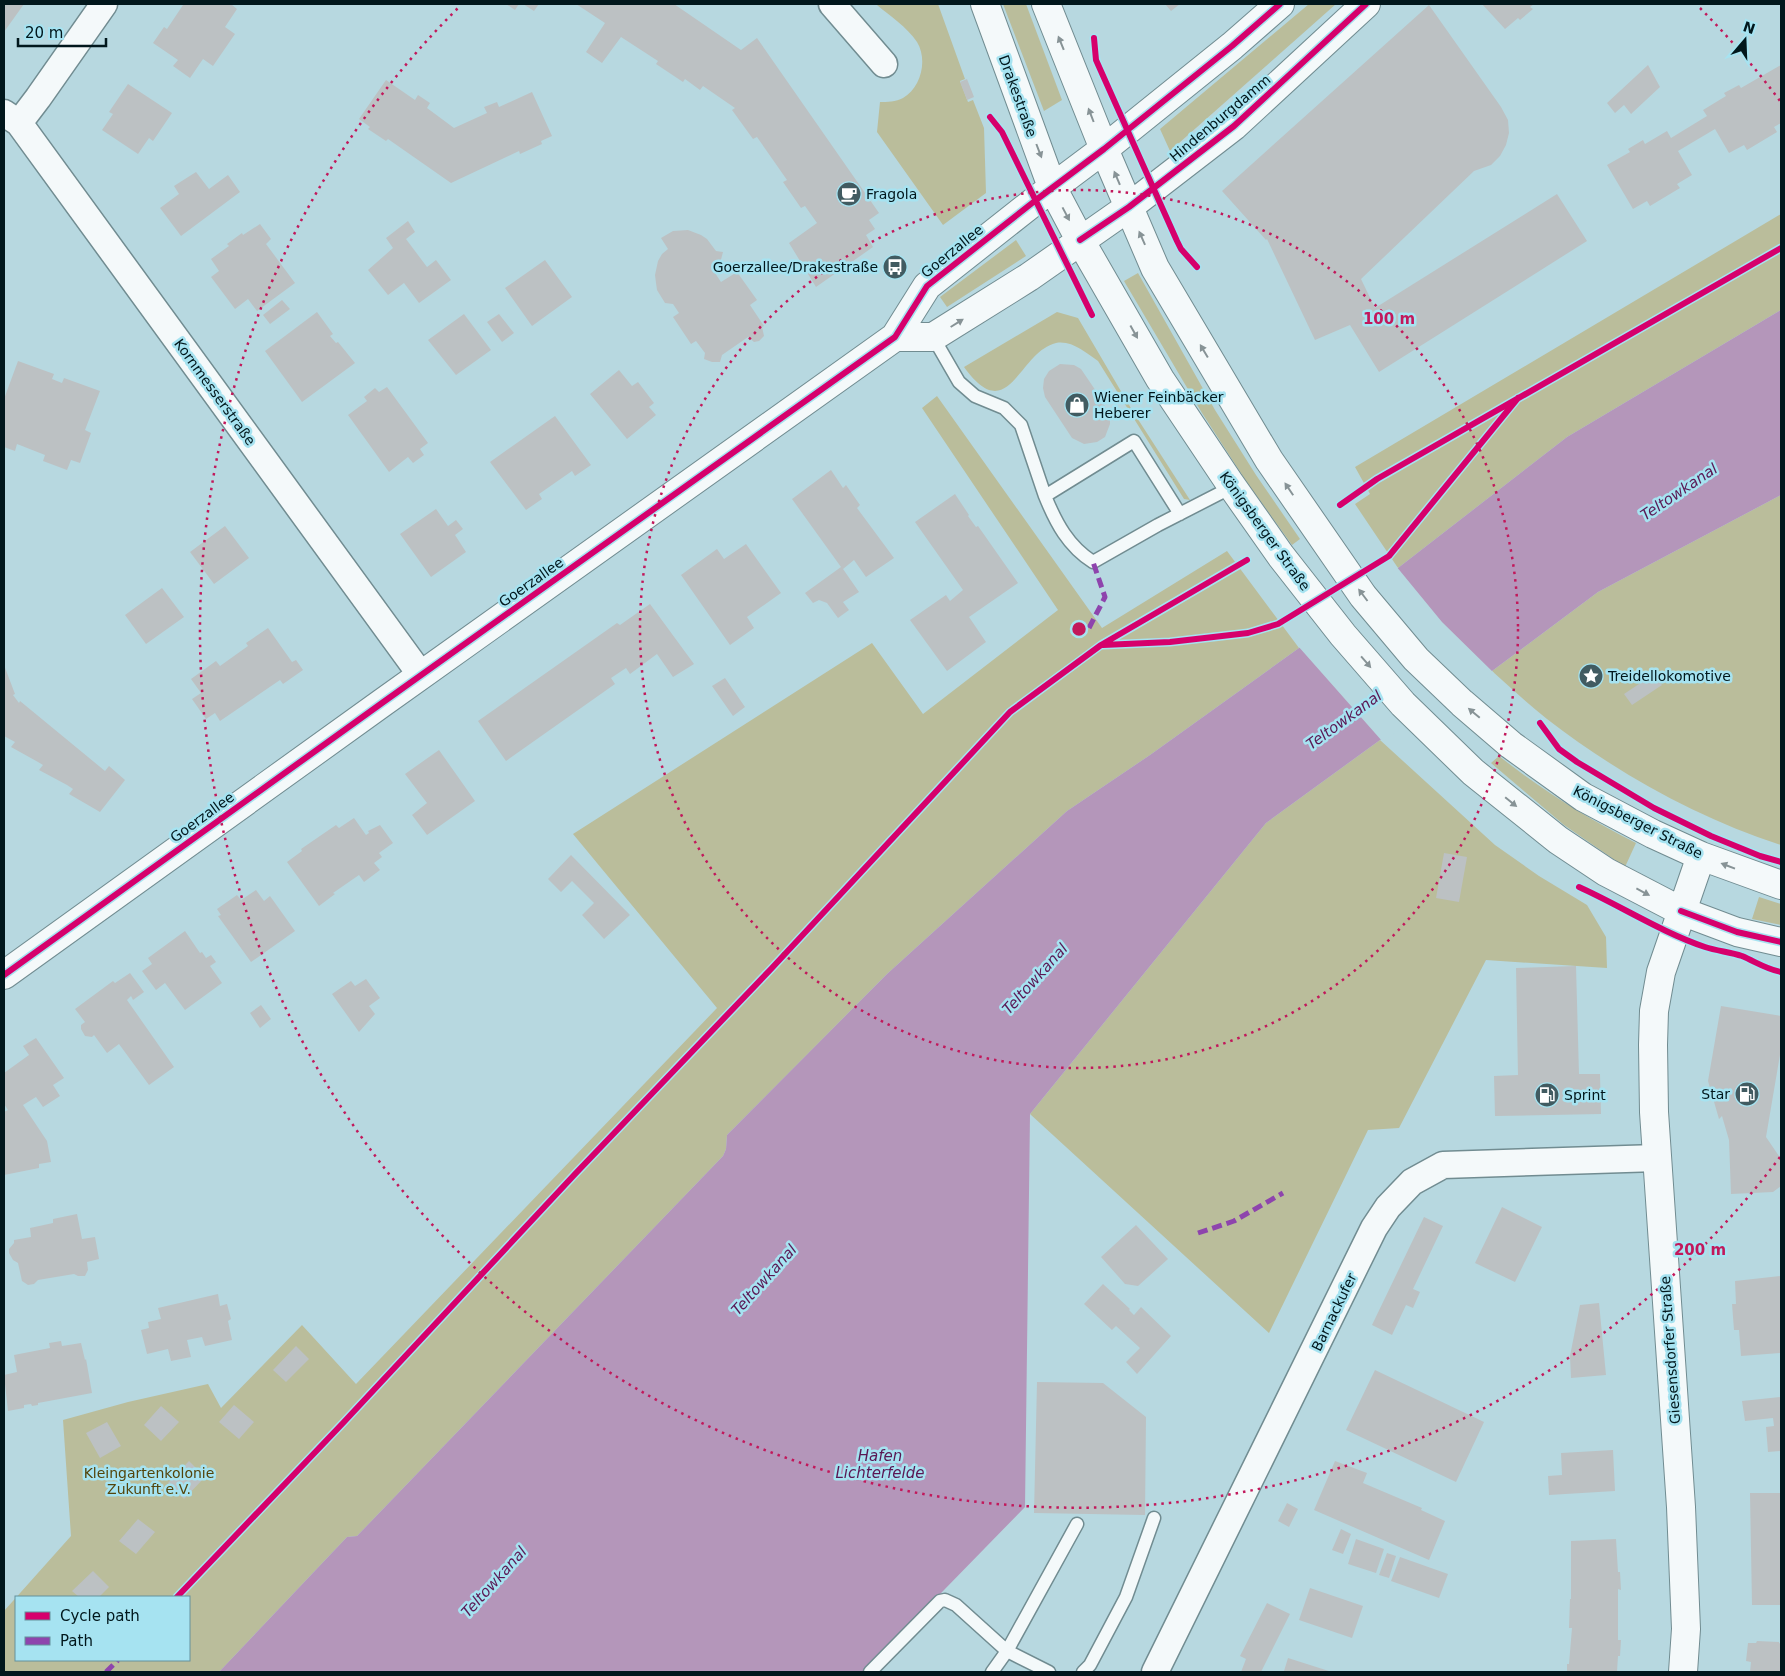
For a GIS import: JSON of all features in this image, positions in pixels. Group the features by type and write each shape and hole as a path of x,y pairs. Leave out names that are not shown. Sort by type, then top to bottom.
{"main road":[{"name":"Drakestraße","path":"985,4 1052,187"},
{"path":"1046,4 1104,149"},
{"path":"1052,187 1104,149 1232,46 1280,4"},
{"name":"Hindenburgdamm","path":"1080,240 1129,208 1234,126 1366,4"},
{"name":"Königsberger Straße","path":"1104,149 1160,276 1264,452 1363,596 1416,659 1462,703 1511,745 1583,797 1653,834 1701,856 1781,885"},
{"name":"Königsberger Straße","path":"1052,187 1160,380 1232,487 1281,556 1343,635 1403,704 1473,772 1558,840 1606,872 1681,911 1737,932 1781,942"},
{"name":"Goerzallee","path":"4,976 421,675 895,337 927,286 1052,187"},
{"path":"895,337 933,337 1029,276 1080,240"},
{"name":"Giesensdorfer Straße","path":"1683,1672 1686,1629 1682,1517 1654,1112 1654,1011 1661,972 1701,856"}],"street":[{"path":"11,118 38,98 104,4"},
{"path":"832,4 884,64"},
{"name":"Kornmesserstraße","path":"11,118 421,675"},
{"name":"Barnackufer","path":"1155,1672 1374,1228 1388,1207 1412,1182 1443,1165 1657,1158"}],"lane":[{"path":"933,337 959,382 975,396 1004,408 1020,425 1055,521 1066,538 1083,555 1094,562 1232,487"},
{"path":"1045,496 1134,441 1180,514"},
{"path":"1083,1672 1090,1665 1126,1597 1154,1518"},
{"path":"992,1672 1007,1650 1077,1524"},
{"path":"870,1672 940,1601 945,1600 956,1604 1007,1650 1049,1672"}],"green space":[{"path":"878,4 938,4 965,79 960,81 968,102 973,100 984,128 986,193 943,225 877,132 880,102 897,100 909,93 918,81 922,65 922,57 917,42 908,31"},
{"path":"1003,4 1026,4 1062,100 1044,111"},
{"path":"1309,4 1336,4 1170,151 1160,129"},
{"path":"1781,214 1781,310 1567,437 1398,568 1355,504 1370,494 1355,467"},
{"path":"1016,240 1026,256 947,307 940,297"},
{"path":"1138,273 1215,410 1256,475 1300,539 1292,545 1246,481 1202,413 1124,281"},
{"path":"1057,312 1078,318 1132,410 1190,500 1184,499 1098,361 1073,345 1056,343 1043,349 1013,382 1003,389 992,391 979,384 964,367"},
{"name":"Kleingartenkolonie Zukunft e.V.","path":"937,396 1102,628 1227,551 1299,648 1150,755 1067,811 887,974 727,1135 726,1149 723,1156 357,1536 347,1537 219,1672 4,1672 4,1611 15,1599 15,1661 190,1661 190,1596 18,1596 71,1536 63,1420 128,1402 208,1384 221,1408 302,1325 356,1384 717,1008 573,834 872,643 923,714 1058,610 922,408"},
{"path":"1781,495 1781,845 1719,822 1689,808 1601,758 1547,719 1492,671 1598,592"},
{"path":"1380,740 1495,845 1539,876 1587,905 1606,937 1607,968 1486,960 1399,1128 1368,1130 1269,1333 1030,1114 1266,823"},
{"path":"1499,756 1532,781 1566,803 1636,843 1625,867 1564,825 1491,763"},
{"path":"1759,897 1781,904 1781,925 1752,919"}],"water":[{"path":"1781,310 1781,495 1598,592 1492,671 1380,740 1266,823 1030,1114 1025,1507 864,1672 219,1672 347,1537 357,1536 723,1156 726,1149 727,1135 887,974 1067,811 1150,755 1299,648 1398,568 1567,437"}],"pier":[{"path":"1396,566 1442,622 1494,673 1382,741 1298,646"}],"building":[{"path":"4,4 24,4 4,32"},
{"path":"182,4 231,4 237,9 225,27 235,34 213,66 203,59 190,78 173,66 178,60 153,43 164,27 167,29"},
{"path":"506,4 519,4 515,10"},
{"path":"523,4 539,4 534,11"},
{"path":"576,4 674,4 741,50 757,38 879,213 869,220 875,229 866,235 873,247 816,287 789,243 817,223 805,206 801,208 783,182 787,180 757,137 753,139 732,110 735,108 703,86 700,90 685,79 683,82 656,64 658,61 621,37 602,63 586,52 605,23"},
{"path":"1165,4 1180,4 1171,11"},
{"path":"1482,4 1534,4 1530,7 1533,9 1505,29"},
{"path":"1429,5 1501,107 1508,120 1509,133 1506,145 1500,156 1491,165 1474,171 1361,279 1375,308 1557,194 1587,241 1379,372 1350,325 1315,340 1267,239 1222,191"},
{"path":"1648,65 1660,87 1631,114 1624,105 1615,113 1607,103"},
{"path":"1781,65 1781,123 1774,127 1777,132 1747,150 1744,145 1729,153 1715,129 1678,151 1692,175 1677,184 1680,188 1650,206 1647,201 1633,209 1607,165 1630,152 1628,149 1643,140 1645,144 1667,131 1671,138 1707,116 1703,110 1726,96 1724,93 1739,85 1741,88"},
{"path":"967,79 974,97 967,100 960,82"},
{"path":"386,80 415,100 418,95 430,103 427,108 454,128 487,113 484,107 497,102 499,107 532,92 552,136 541,141 542,144 520,154 519,151 451,183 388,139 386,141 368,129 370,127 359,119"},
{"path":"128,84 172,113 153,141 149,138 138,154 102,130 113,114 109,112"},
{"path":"196,172 209,189 228,175 240,192 181,236 160,208 179,194 174,186"},
{"path":"408,221 415,232 406,239 427,267 436,260 451,280 419,303 404,283 388,295 368,270 393,248 386,238"},
{"path":"260,224 271,239 266,244 295,283 257,311 248,299 235,309 211,277 219,271 211,259 229,246 227,244 242,233 243,235"},
{"path":"688,230 707,239 716,251 723,252 718,271 715,273 721,282 737,272 757,300 750,305 764,326 762,327 764,336 759,341 754,342 748,337 722,355 720,362 704,359 705,353 696,341 691,344 673,317 679,313 673,304 665,303 657,290 655,275 658,261 668,249 661,238 673,231"},
{"path":"545,260 572,297 532,326 505,288"},
{"path":"282,300 290,309 270,324 263,315"},
{"path":"317,312 333,334 330,336 336,343 338,342 355,363 302,402 265,351"},
{"path":"464,314 491,350 456,375 428,340"},
{"path":"499,314 514,333 502,342 487,322"},
{"path":"18,361 54,374 52,379 62,383 64,378 100,391 85,430 91,433 80,463 71,460 67,470 43,461 45,455 17,444 15,451 4,447 4,399"},
{"name":"Wiener Feinbäcker Heberer","path":"1060,364 1074,365 1081,369 1102,397 1100,398 1110,415 1110,424 1105,437 1097,442 1084,444 1072,438 1045,397 1044,379 1049,371"},
{"path":"619,370 632,386 638,382 654,403 649,407 656,415 627,439 590,394"},
{"path":"387,387 428,443 420,449 424,455 413,463 408,457 389,472 348,415 367,401 364,397 375,388 379,392"},
{"path":"555,416 591,465 575,476 572,471 539,494 542,499 526,510 490,462"},
{"path":"831,470 843,488 846,485 860,505 857,508 894,558 866,577 854,560 843,569 859,592 843,602 849,610 838,618 827,603 819,600 813,603 805,593 841,567 792,499"},
{"path":"955,494 968,516 976,527 978,526 1018,583 969,617 986,642 947,671 910,620 946,595 950,601 963,590 915,522"},
{"path":"436,509 448,526 456,520 463,529 455,535 466,552 431,577 400,534"},
{"path":"225,526 249,558 214,584 190,552"},
{"path":"746,544 781,593 747,617 754,628 730,645 681,575 717,549 724,559"},
{"path":"162,588 184,617 146,644 125,615"},
{"path":"650,604 694,664 673,677 657,654 630,674 626,668 611,678 615,684 506,761 478,721 617,623 620,625"},
{"path":"268,628 292,662 296,660 303,670 283,684 280,680 220,721 215,713 206,719 192,699 201,693 191,679 216,661 220,666 248,646 246,643"},
{"path":"4,665 15,694 13,695 19,703 20,701 105,771 109,766 125,780 100,812 69,794 73,789 39,770 43,765 11,747 15,742 4,736"},
{"path":"1654,674 1662,685 1632,705 1624,694"},
{"path":"725,678 745,707 733,716 712,686"},
{"path":"439,750 475,801 427,835 412,815 427,803 405,774"},
{"path":"354,818 366,835 369,833 368,831 380,825 393,843 379,853 382,857 374,863 380,870 364,882 359,875 333,893 335,894 319,906 287,862 302,851 301,849 336,825 339,828"},
{"path":"1444,853 1467,857 1459,902 1436,898"},
{"path":"571,855 630,915 604,939 582,915 594,903 572,881 561,892 548,879"},
{"path":"256,890 264,901 270,896 295,931 251,962 218,916 221,915 217,909 237,895 241,900"},
{"path":"185,931 200,953 202,952 206,958 211,955 216,962 210,966 222,983 185,1010 165,983 156,990 142,971 152,964 148,958"},
{"path":"1576,966 1579,1074 1600,1074 1601,1114 1495,1116 1494,1076 1518,1075 1516,968"},
{"path":"130,973 144,992 133,1000 131,996 127,1000 174,1067 149,1085 119,1044 107,1053 94,1035 92,1037 85,1036 81,1025 85,1022 75,1009 113,981 115,983"},
{"path":"366,979 380,998 369,1006 375,1014 359,1032 332,994 351,981 355,986"},
{"path":"261,1005 271,1019 260,1028 250,1013"},
{"path":"1721,1006 1781,1016 1781,1049 1766,1137 1781,1159 1781,1186 1773,1192 1731,1194 1729,1140 1722,1116 1719,1119 1708,1081"},
{"path":"36,1038 64,1078 53,1085 60,1096 43,1107 36,1097 23,1105 47,1141 51,1162 39,1164 39,1168 4,1175 4,1112 8,1110 4,1104 4,1073 29,1055 23,1046"},
{"path":"1502,1207 1542,1227 1515,1282 1475,1263"},
{"path":"77,1214 82,1239 95,1237 99,1259 87,1262 88,1270 85,1276 74,1274 38,1280 34,1284 28,1285 22,1281 18,1263 13,1260 9,1253 14,1240 31,1237 30,1228 53,1223 53,1219"},
{"path":"1424,1217 1443,1226 1413,1289 1420,1292 1413,1308 1406,1305 1392,1335 1372,1325"},
{"path":"1136,1225 1168,1259 1138,1286 1125,1284 1101,1257"},
{"path":"1781,1276 1780,1353 1741,1356 1739,1330 1734,1330 1732,1304 1736,1304 1735,1281"},
{"path":"1103,1284 1134,1315 1141,1307 1171,1336 1137,1374 1126,1362 1140,1348 1116,1326 1112,1330 1084,1304"},
{"path":"218,1294 220,1306 227,1304 231,1319 228,1321 232,1340 205,1346 202,1337 187,1340 191,1357 171,1361 168,1349 147,1354 141,1330 149,1328 148,1322 161,1319 158,1308"},
{"path":"1599,1303 1606,1375 1571,1378 1570,1356 1580,1305"},
{"path":"61,1341 62,1346 81,1343 92,1393 38,1403 38,1405 24,1405 24,1408 8,1411 4,1375 17,1372 14,1355 50,1348 49,1343"},
{"path":"296,1346 309,1359 286,1382 273,1370"},
{"path":"1375,1370 1484,1422 1456,1482 1346,1430"},
{"path":"1037,1382 1103,1383 1146,1417 1145,1515 1034,1513"},
{"path":"1781,1397 1781,1451 1768,1452 1766,1427 1774,1426 1773,1418 1745,1421 1742,1401"},
{"path":"234,1405 254,1422 239,1439 219,1422"},
{"path":"161,1406 179,1422 161,1441 144,1425"},
{"path":"107,1422 121,1446 100,1458 86,1433"},
{"path":"1613,1450 1615,1491 1549,1495 1548,1476 1562,1475 1561,1453"},
{"path":"189,1461 205,1477 184,1499 168,1483"},
{"path":"1335,1461 1367,1473 1363,1483 1422,1508 1421,1510 1445,1521 1429,1560 1314,1510"},
{"path":"1750,1493 1781,1493 1781,1605 1752,1605"},
{"path":"1287,1503 1298,1509 1289,1527 1278,1521"},
{"path":"138,1519 155,1532 136,1554 119,1541"},
{"path":"1341,1529 1351,1534 1343,1554 1332,1550"},
{"path":"1356,1539 1384,1549 1376,1573 1348,1564"},
{"path":"1616,1539 1621,1590 1618,1589 1618,1640 1621,1640 1617,1672 1567,1672 1572,1628 1569,1628 1571,1541"},
{"path":"1387,1553 1396,1556 1389,1578 1379,1575"},
{"path":"1400,1557 1448,1574 1439,1598 1391,1581"},
{"path":"93,1571 109,1587 100,1596 78,1596 72,1591"},
{"path":"1310,1588 1363,1606 1352,1638 1299,1620"},
{"path":"1267,1603 1290,1614 1261,1672 1241,1672 1246,1659 1240,1656"},
{"path":"1757,1641 1779,1642 1781,1644 1781,1672 1750,1672 1751,1662 1746,1661 1748,1643 1756,1643"},
{"path":"1288,1658 1332,1672 1284,1671"}],"marked path":[{"path":"1089,628 1105,597 1093,562"},
{"path":"1198,1233 1234,1221 1283,1193"},
{"path":"106,1672 117,1661"}],"cycle path":[{"path":"4,975 895,337 927,286 1104,149 1232,46 1280,4"},
{"path":"1080,240 1129,207 1234,126 1366,4"},
{"path":"1094,38 1096,60 1177,241 1181,249 1197,267"},
{"path":"990,117 1002,132 1092,315"},
{"path":"1340,505 1377,479 1781,248"},
{"path":"1103,645 1170,642 1248,633 1278,624 1389,556 1518,398"},
{"path":"178,1596 771,969 1010,712 1101,645 1247,560"},
{"path":"1540,723 1559,749 1577,762 1654,808 1711,836 1760,856 1781,862"},
{"path":"1579,887 1689,941 1742,956 1781,972"},
{"path":"1681,911 1737,932 1781,942"}],"place":[{"name":"Fragola","path":"849,194"},
{"name":"Goerzallee/Drakestraße","path":"895,267"},
{"name":"Wiener Feinbäcker Heberer","path":"1077,405"},
{"name":"Treidellokomotive","path":"1591,676"},
{"name":"Star","path":"1747,1094"},
{"name":"Sprint","path":"1547,1095"}],"water label":[{"name":"Teltowkanal","path":"1679,492"},
{"name":"Teltowkanal","path":"1344,720"},
{"name":"Teltowkanal","path":"1035,979"},
{"name":"Teltowkanal","path":"764,1280"},
{"name":"Hafen Lichterfelde","path":"880,1464"},
{"name":"Teltowkanal","path":"494,1582"}]}
